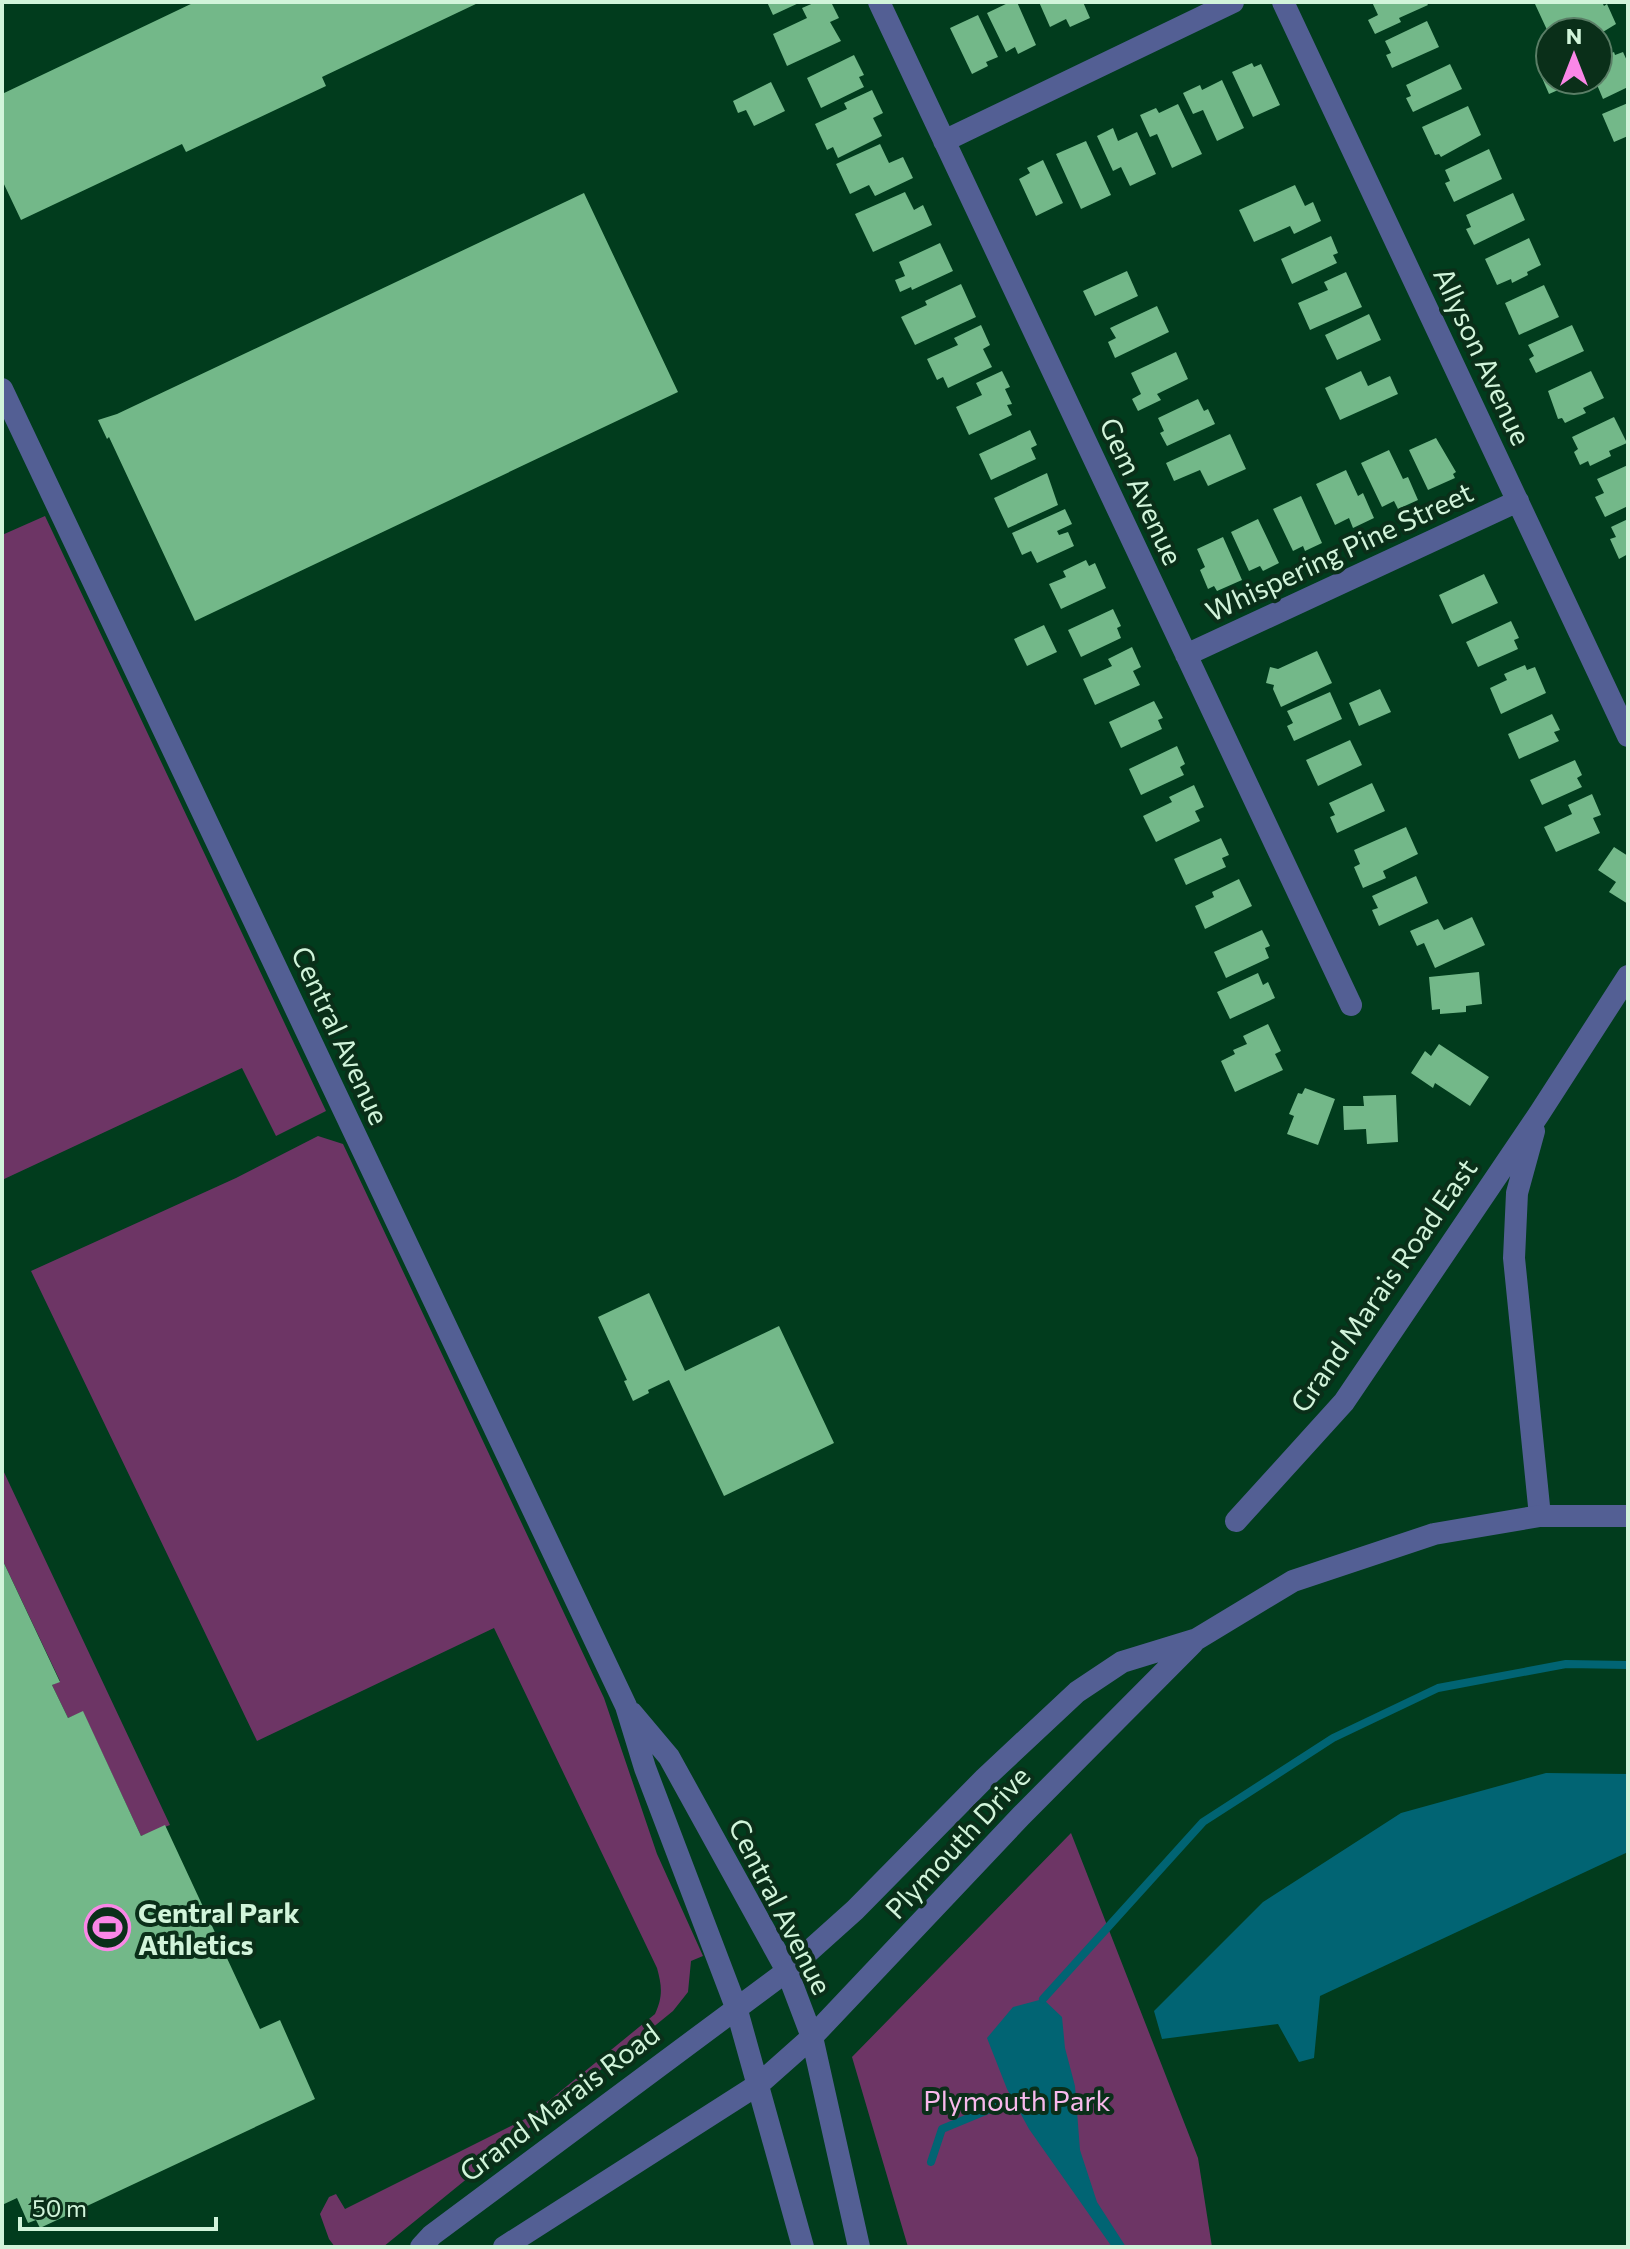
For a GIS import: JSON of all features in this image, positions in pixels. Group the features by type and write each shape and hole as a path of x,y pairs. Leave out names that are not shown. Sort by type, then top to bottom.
{"street":[{"name":"Gem Avenue","path":"879,2 1351,1005"},
{"path":"944,141 1233,2"},
{"name":"Allyson Avenue","path":"1283,2 1628,736"},
{"name":"Central Avenue","path":"2,389 626,1706 645,1768 736,2007 803,2247"},
{"name":"Whispering Pine Street","path":"1186,655 1518,501"},
{"name":"Grand Marais Road East","path":"1236,1521 1344,1402 1539,1114 1628,976"},
{"name":"Grand Marais Road East","path":"1539,1114 1517,1193 1514,1258 1540,1516"},
{"name":"Plymouth Drive","path":"759,2084 812,2037 1021,1816 1197,1639 1293,1581 1434,1534 1540,1516 1628,1516"},
{"name":"Plymouth Drive","path":"736,2007 787,1971 855,1910 985,1778 1077,1692 1122,1662 1197,1639"},
{"name":"Central Avenue","path":"626,1706 669,1757 787,1971 812,2037 859,2247"},
{"name":"Grand Marais Road","path":"421,2247 432,2235 736,2007"},
{"path":"504,2247 759,2084"}],"green space":[{"path":"45,516 326,1111 276,1136 242,1068 2,1180 2,535"},
{"path":"318,1136 343,1144 604,1698 657,1854 703,1956 691,1961 688,1992 673,2011 383,2247 335,2247 320,2214 329,2197 336,2194 345,2209 529,2117 655,2014 661,1991 657,1968 494,1628 257,1741 31,1271 236,1178"},
{"path":"2,1468 170,1825 141,1836 83,1712 68,1718 52,1685 60,1681 2,1559"},
{"name":"Plymouth Park","path":"1071,1833 1198,2158 1212,2247 908,2247 852,2057"}],"water":[{"path":"1546,1773 1628,1774 1628,1852 1320,1996 1314,2058 1299,2062 1278,2024 1162,2039 1154,2011 1263,1902 1401,1813"},
{"path":"1043,1999 1062,2017 1065,2048 1075,2086 1080,2150 1097,2202 1126,2247 1112,2247 1029,2129 1007,2089 987,2038 1013,2007"}],"building":[{"path":"195,2 480,2 322,77 326,86 186,152 182,144 21,220 2,180 2,94"},
{"path":"767,2 801,2 773,15"},
{"path":"816,2 831,2 839,18 830,22 841,41 787,66 773,34 807,18 802,8"},
{"path":"1010,2 1017,2 1036,45 1018,54 1015,47 1006,52 987,13"},
{"path":"1039,2 1083,2 1090,18 1070,27 1066,19 1050,27"},
{"path":"1372,2 1426,2 1428,5 1399,18 1401,22 1375,34 1368,20 1378,15"},
{"path":"1602,2 1604,6 1607,4 1612,16 1541,16 1535,4"},
{"path":"978,15 998,57 972,74 950,28"},
{"path":"1427,21 1439,47 1392,68 1386,55 1391,53 1385,41"},
{"path":"1614,52 1615,55 1623,52 1628,63 1628,87 1614,94"},
{"path":"854,55 864,75 859,77 864,87 821,108 807,78"},
{"path":"1252,63 1254,67 1261,64 1280,105 1253,117 1232,72"},
{"path":"1450,64 1462,89 1413,112 1406,98 1411,96 1406,85"},
{"path":"1222,80 1244,128 1217,141 1203,110 1193,114 1183,93 1200,85 1202,90"},
{"path":"771,82 785,111 754,126 746,110 738,113 733,101"},
{"path":"872,90 883,113 873,118 882,136 838,158 833,147 827,150 815,124 847,109 844,103"},
{"path":"1628,103 1628,136 1614,142 1602,114"},
{"path":"1178,104 1202,154 1172,168 1157,134 1150,137 1140,115 1156,108 1159,113"},
{"path":"1468,106 1481,135 1441,157 1435,155 1422,127"},
{"path":"1113,128 1118,141 1137,132 1156,174 1130,186 1121,167 1113,171 1097,136"},
{"path":"1086,141 1111,195 1081,209 1056,154"},
{"path":"880,144 889,163 903,157 913,178 875,196 869,185 850,194 836,164"},
{"path":"1489,149 1502,179 1454,202 1445,183 1450,181 1445,170"},
{"path":"1043,160 1063,203 1036,216 1019,179 1030,173 1027,168"},
{"path":"1295,185 1305,206 1313,202 1321,221 1294,234 1290,226 1254,242 1239,210"},
{"path":"905,192 914,210 923,205 932,225 873,252 855,214"},
{"path":"584,193 678,392 195,621 109,437 107,439 98,420 117,414"},
{"path":"1513,193 1525,220 1474,245 1466,229 1471,227 1466,215"},
{"path":"1331,236 1338,253 1333,255 1337,263 1292,284 1281,259"},
{"path":"1529,238 1541,265 1512,283 1511,279 1497,285 1485,259"},
{"path":"940,243 953,271 912,290 911,287 900,292 895,280 905,276 899,262"},
{"path":"1127,271 1138,296 1095,316 1083,291"},
{"path":"1346,272 1362,307 1310,330 1298,303 1328,290 1324,282"},
{"path":"961,284 976,317 915,345 901,317 927,305 925,301"},
{"path":"1544,285 1559,317 1519,335 1505,303"},
{"path":"1157,306 1169,332 1115,358 1108,342 1116,338 1110,328"},
{"path":"1369,314 1381,340 1337,360 1325,335"},
{"path":"981,325 990,345 983,349 992,367 948,388 943,377 937,380 927,359 958,345 954,338"},
{"path":"1572,325 1584,351 1536,373 1529,359 1534,356 1528,345"},
{"path":"1176,352 1188,379 1157,394 1161,400 1138,411 1132,399 1141,394 1131,373"},
{"path":"1002,371 1010,387 1005,389 1012,404 1007,405 1012,415 969,435 956,407 982,395 976,383"},
{"path":"1361,371 1368,386 1390,376 1398,394 1340,420 1325,388"},
{"path":"1591,371 1604,398 1583,408 1586,413 1565,423 1562,418 1558,419 1548,391"},
{"path":"1198,399 1204,411 1208,409 1215,424 1167,446 1160,433 1164,431 1158,418"},
{"path":"1614,417 1627,443 1609,451 1611,456 1590,466 1588,461 1580,465 1574,452 1578,449 1572,437"},
{"path":"1030,430 1037,445 1031,448 1036,459 991,480 979,454"},
{"path":"1230,434 1246,469 1208,486 1200,470 1174,481 1166,463"},
{"path":"1436,438 1456,472 1453,474 1455,478 1428,490 1409,450"},
{"path":"1389,450 1403,479 1408,477 1418,500 1398,509 1394,501 1382,507 1361,463"},
{"path":"1628,465 1628,506 1605,517 1595,497 1604,493 1597,479"},
{"path":"1346,470 1358,496 1363,493 1374,518 1353,528 1349,518 1335,525 1316,484"},
{"path":"1047,473 1058,505 1008,528 994,498"},
{"path":"1301,496 1322,543 1305,551 1303,546 1293,551 1273,509"},
{"path":"1065,509 1072,524 1057,531 1059,535 1068,532 1074,546 1037,563 1031,551 1022,555 1012,533"},
{"path":"1258,519 1279,563 1263,571 1260,566 1249,571 1231,532"},
{"path":"1628,519 1628,554 1619,559 1610,539 1616,537 1611,527"},
{"path":"1223,537 1242,580 1217,591 1214,586 1208,589 1200,570 1205,567 1197,549"},
{"path":"1086,560 1089,566 1095,563 1106,588 1061,609 1049,584 1066,577 1063,571"},
{"path":"1484,574 1498,603 1452,624 1439,595"},
{"path":"1113,609 1121,626 1117,628 1121,638 1081,657 1068,630"},
{"path":"1511,621 1519,638 1514,640 1518,649 1478,667 1466,642"},
{"path":"1044,625 1057,652 1027,666 1014,639"},
{"path":"1132,647 1141,667 1133,671 1140,685 1095,705 1083,679 1112,666 1108,659"},
{"path":"1317,651 1332,683 1281,707 1274,685 1266,683 1270,667 1278,669"},
{"path":"1525,665 1527,670 1535,667 1546,693 1501,714 1490,688 1507,680 1504,674"},
{"path":"1380,689 1391,712 1359,726 1349,703"},
{"path":"1330,692 1342,719 1294,741 1287,726 1293,723 1287,711"},
{"path":"1154,701 1163,718 1158,720 1162,729 1121,748 1109,722"},
{"path":"1552,714 1560,730 1554,732 1559,741 1519,759 1508,734"},
{"path":"1350,740 1362,765 1318,786 1306,760"},
{"path":"1177,746 1185,764 1180,767 1184,775 1141,795 1129,769"},
{"path":"1575,760 1582,775 1577,778 1582,787 1542,805 1530,780"},
{"path":"1372,783 1385,811 1337,833 1330,817 1335,815 1329,803"},
{"path":"1194,785 1204,807 1195,811 1200,821 1156,842 1143,816 1172,802 1169,797"},
{"path":"1592,794 1601,815 1593,818 1600,833 1556,852 1544,827 1572,814 1568,805"},
{"path":"1406,827 1418,854 1383,871 1386,878 1363,888 1354,867 1360,864 1354,850"},
{"path":"1221,838 1229,855 1222,858 1226,867 1186,885 1174,859"},
{"path":"1614,847 1628,856 1628,904 1609,892 1616,882 1598,870"},
{"path":"1416,876 1428,903 1379,926 1372,910 1378,908 1372,896"},
{"path":"1239,879 1252,906 1205,929 1195,906 1214,897 1212,892"},
{"path":"1472,917 1485,945 1435,968 1424,943 1417,946 1410,931 1438,919 1444,930"},
{"path":"1262,930 1270,946 1265,948 1269,958 1226,978 1214,952"},
{"path":"1479,972 1482,1004 1466,1006 1466,1012 1440,1014 1440,1009 1432,1010 1429,977"},
{"path":"1258,973 1263,985 1268,982 1275,998 1230,1019 1217,992"},
{"path":"1268,1024 1281,1051 1275,1054 1283,1070 1235,1092 1221,1061 1235,1054 1233,1050 1247,1044 1243,1036"},
{"path":"1439,1044 1489,1077 1470,1106 1435,1083 1433,1088 1411,1073 1425,1051 1431,1056"},
{"path":"1305,1088 1335,1099 1318,1145 1287,1134 1294,1116 1289,1114 1298,1093 1302,1094"},
{"path":"1396,1095 1398,1142 1367,1144 1366,1129 1344,1130 1343,1106 1364,1106 1363,1096"},
{"path":"649,1293 685,1371 779,1326 834,1443 724,1496 669,1380 633,1401 624,1381 627,1380 598,1317"},
{"name":"Central Park Athletics","path":"2,1559 60,1682 52,1685 68,1718 83,1711 141,1836 165,1825 260,2029 280,2020 315,2099 40,2228 36,2220 28,2223 17,2198 2,2205"}],"waterway":[{"path":"1043,1999 1203,1822 1333,1738 1438,1688 1566,1664 1628,1665"},
{"path":"931,2162 942,2129 1012,2100"}],"place":[{"name":"Central Park Athletics","path":"107,1928"}]}
